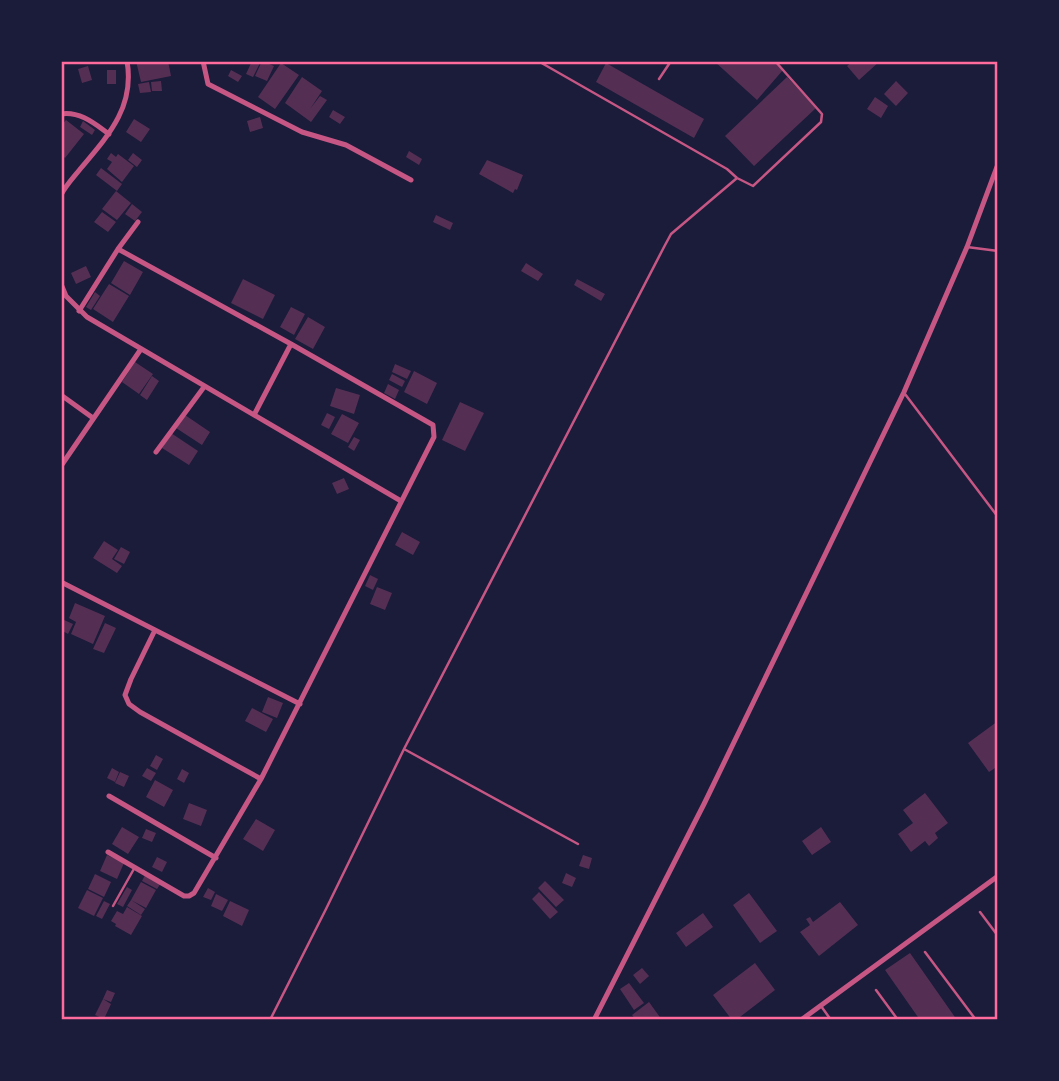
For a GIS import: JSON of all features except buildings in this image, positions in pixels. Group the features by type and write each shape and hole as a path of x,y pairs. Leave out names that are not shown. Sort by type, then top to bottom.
{"street":[{"path":"61,195 110,134 123,109 129,84 127,61"},
{"path":"203,61 208,83 302,132 346,145 411,180"},
{"path":"61,114 79,115 110,134"},
{"path":"594,1020 704,804 904,392 967,247 998,164"},
{"path":"79,311 138,222"},
{"path":"108,852 184,896 194,893 261,779 434,437 433,425 118,249"},
{"path":"61,284 66,296 87,317 401,502"},
{"path":"254,415 291,344"},
{"path":"61,466 141,349"},
{"path":"156,452 204,387"},
{"path":"61,395 93,418"},
{"path":"61,582 300,704"},
{"path":"155,630 125,695 129,704 261,779"},
{"path":"109,796 216,858"},
{"path":"801,1020 998,876"}],"lane":[{"path":"538,61 753,186 822,119 822,114 775,61"},
{"path":"659,79 671,61"},
{"path":"270,1020 404,749 667,240 737,178"},
{"path":"967,247 998,251"},
{"path":"904,392 998,517"},
{"path":"404,749 578,845"},
{"path":"113,906 135,867"},
{"path":"980,912 998,936"},
{"path":"926,952 976,1020"},
{"path":"876,990 898,1020"},
{"path":"821,1006 831,1020"}]}
